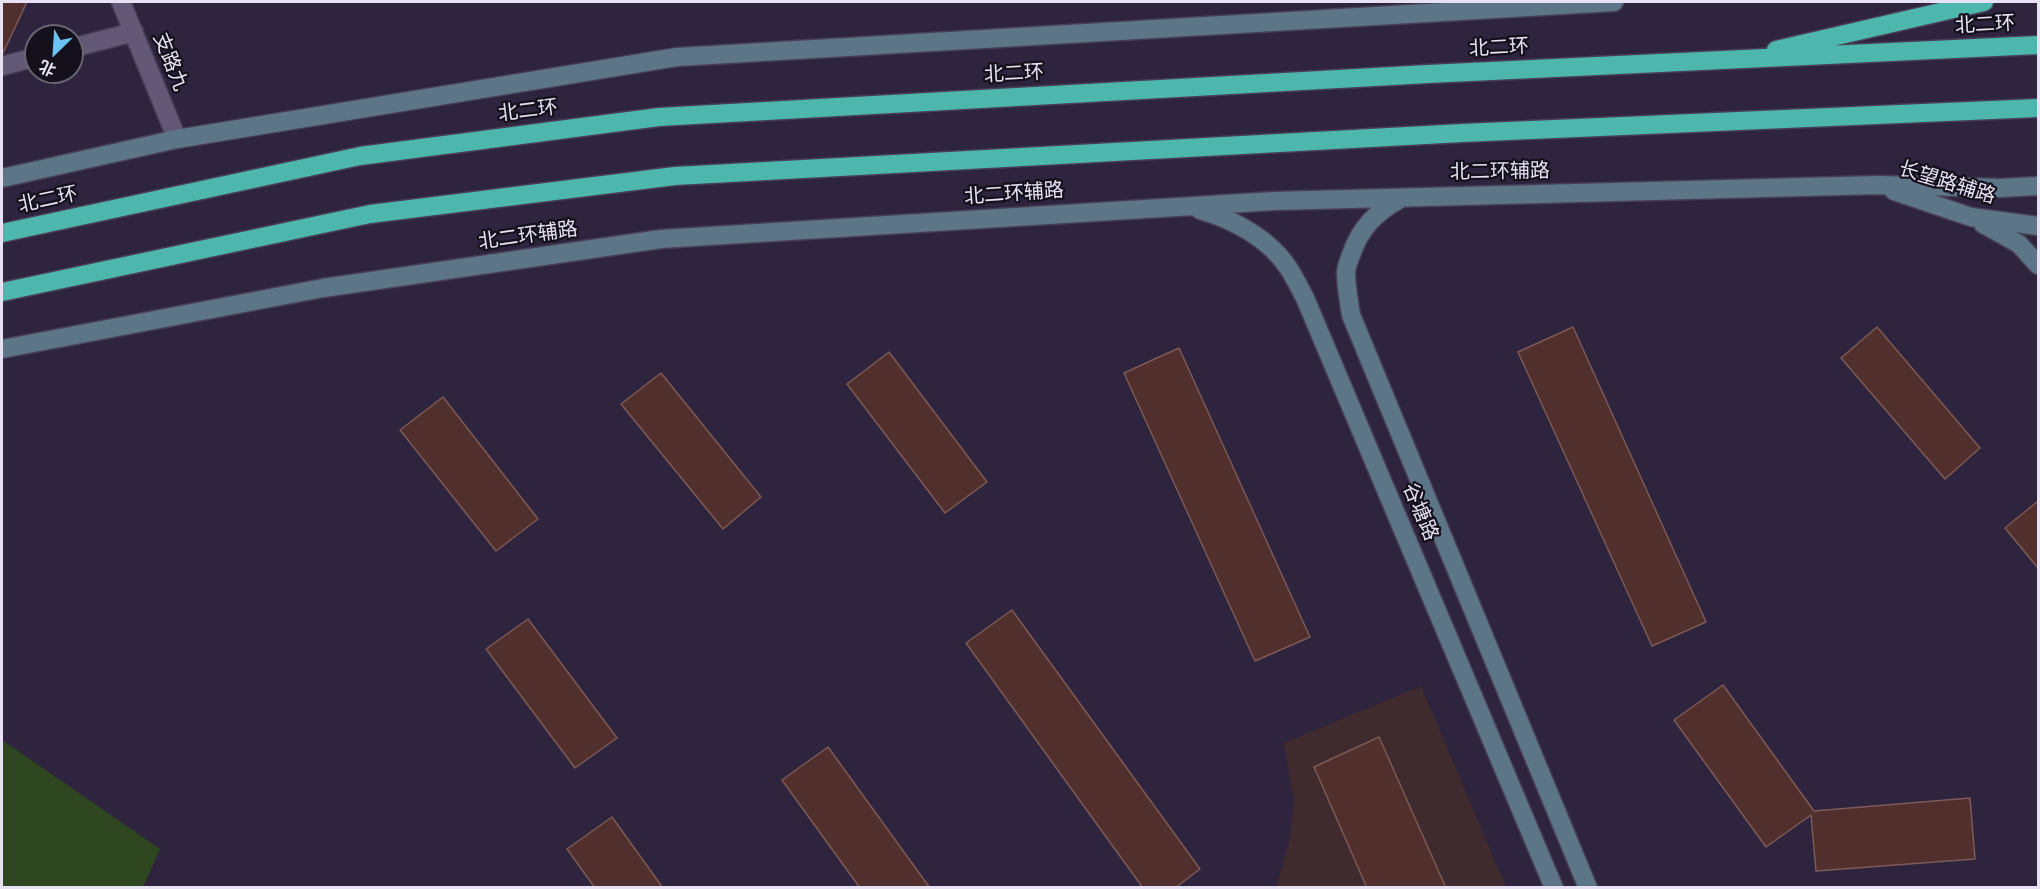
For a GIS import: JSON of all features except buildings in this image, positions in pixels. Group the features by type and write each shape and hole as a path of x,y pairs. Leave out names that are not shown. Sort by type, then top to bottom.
{"highway":[{"path":"1731,60 1984,2"},
{"name":"北二环","path":"2,233 360,156 659,117 1428,74 2038,45"},
{"path":"2,292 370,214 675,176 1462,132 2038,108"},
{"path":"2011,109 2038,113"}],"main road":[{"path":"2,178 177,139 676,57 1614,2"},
{"name":"北二环辅路","path":"2,349 322,288 661,239 1274,201 1878,185 2001,188 2038,186"},
{"name":"长望路辅路","path":"1878,185 1971,217 2038,226"},
{"name":"谷塘路","path":"1403,197 1382,209 1366,224 1355,243 1346,270 1351,315 1588,888"},
{"name":"谷塘路","path":"1187,206 1222,216 1245,229 1270,248 1288,267 1305,298 1554,888"},
{"path":"1971,217 2019,244 2038,265"}],"street":[{"name":"支路九","path":"121,2 177,139"},
{"path":"84,45 134,32"},
{"path":"2,66 24,60"}],"shaded area":[{"path":"1421,686 1506,887 1276,888 1290,838 1294,800 1284,743"}],"green space":[{"path":"2,740 160,849 143,887 2,887"}]}
